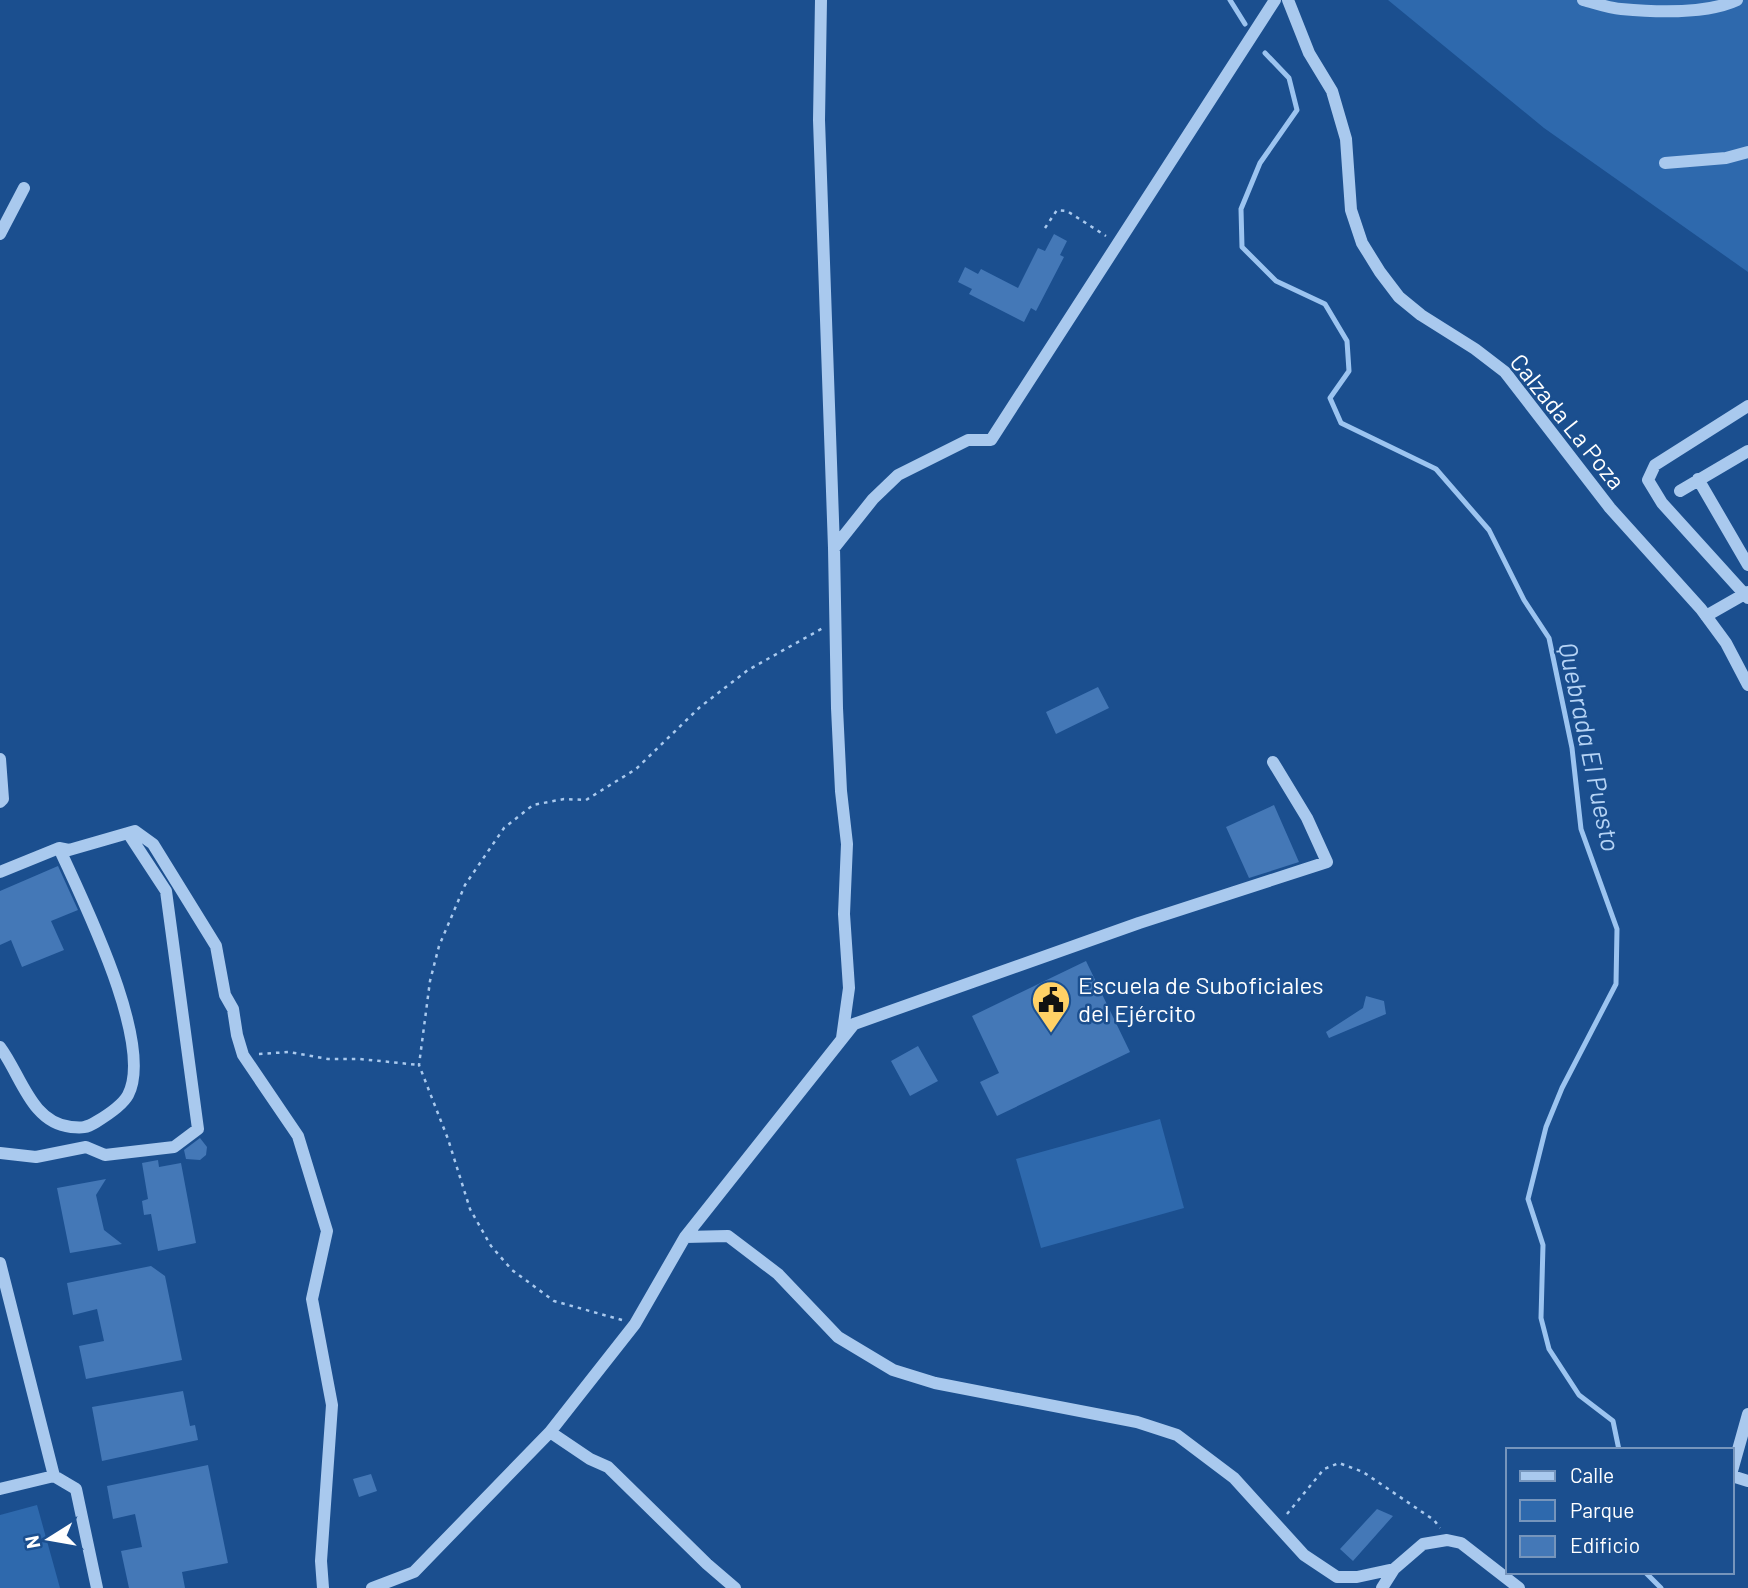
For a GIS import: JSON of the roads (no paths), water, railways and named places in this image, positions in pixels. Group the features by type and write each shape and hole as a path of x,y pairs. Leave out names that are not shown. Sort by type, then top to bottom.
{"street":[{"path":"821,0 819,120 841,792 847,844 844,914 849,988 842,1039"},
{"path":"834,548 873,499 898,475 968,440 991,440 1275,0"},
{"name":"Calzada La Poza","path":"1288,0 1309,53 1332,92 1346,139 1350,210 1362,243 1380,272 1399,297 1410,306 1505,372 1610,508 1727,643 1748,685"},
{"path":"1583,0 1619,9 1669,11 1726,5 1737,0"},
{"path":"1665,163 1726,158 1748,152"},
{"path":"0,234 24,188"},
{"path":"1706,616 1747,595 1662,503 1648,480 1655,465 1748,406"},
{"path":"1680,491 1748,451"},
{"path":"1698,479 1748,565"},
{"path":"0,759 3,799 0,802"},
{"path":"372,1588 414,1572 550,1432 635,1324 685,1237 854,1024 1139,923 1327,862 1307,818 1273,762"},
{"path":"0,872 60,848 69,850 135,831 153,844 216,946 225,995 233,1009 243,1055 298,1136 327,1231 312,1299 332,1405 321,1561 323,1588"},
{"path":"0,1153 36,1157 86,1147 104,1156 174,1147 198,1129 166,891 128,833"},
{"path":"0,1047 34,1106 57,1125 85,1129 107,1116 128,1095 136,1066 127,1021 110,963 60,848"},
{"path":"85,1129 86,1147"},
{"path":"685,1237 728,1236 778,1274 838,1337 893,1370 935,1383 1137,1422 1177,1435 1234,1478 1304,1555 1337,1577 1357,1577 1394,1569"},
{"path":"0,1263 54,1476"},
{"path":"1734,1466 1748,1414"},
{"path":"550,1432 590,1459 608,1467 706,1564 735,1588"},
{"path":"0,1489 54,1476 76,1489 97,1588"},
{"path":"1382,1588 1394,1569 1423,1544 1447,1540 1461,1543 1520,1588"}],"waterway":[{"name":"Quebrada El Puesto","path":"1230,0 1245,24"},
{"name":"Quebrada El Puesto","path":"1265,53 1289,78 1297,110 1260,163 1241,209 1242,247 1276,281 1325,304 1347,341 1349,371 1330,398 1341,423 1436,469 1489,530 1524,600 1549,638 1572,748 1581,829 1617,929 1616,984 1562,1088 1546,1127 1528,1199 1543,1245 1541,1318 1549,1349 1579,1395 1613,1421 1619,1448"},
{"name":"Quebrada El Puesto","path":"1647,1574 1661,1588"}],"place":[{"name":"Escuela de Suboficiales del Ejército","path":"1051,1034"}]}
